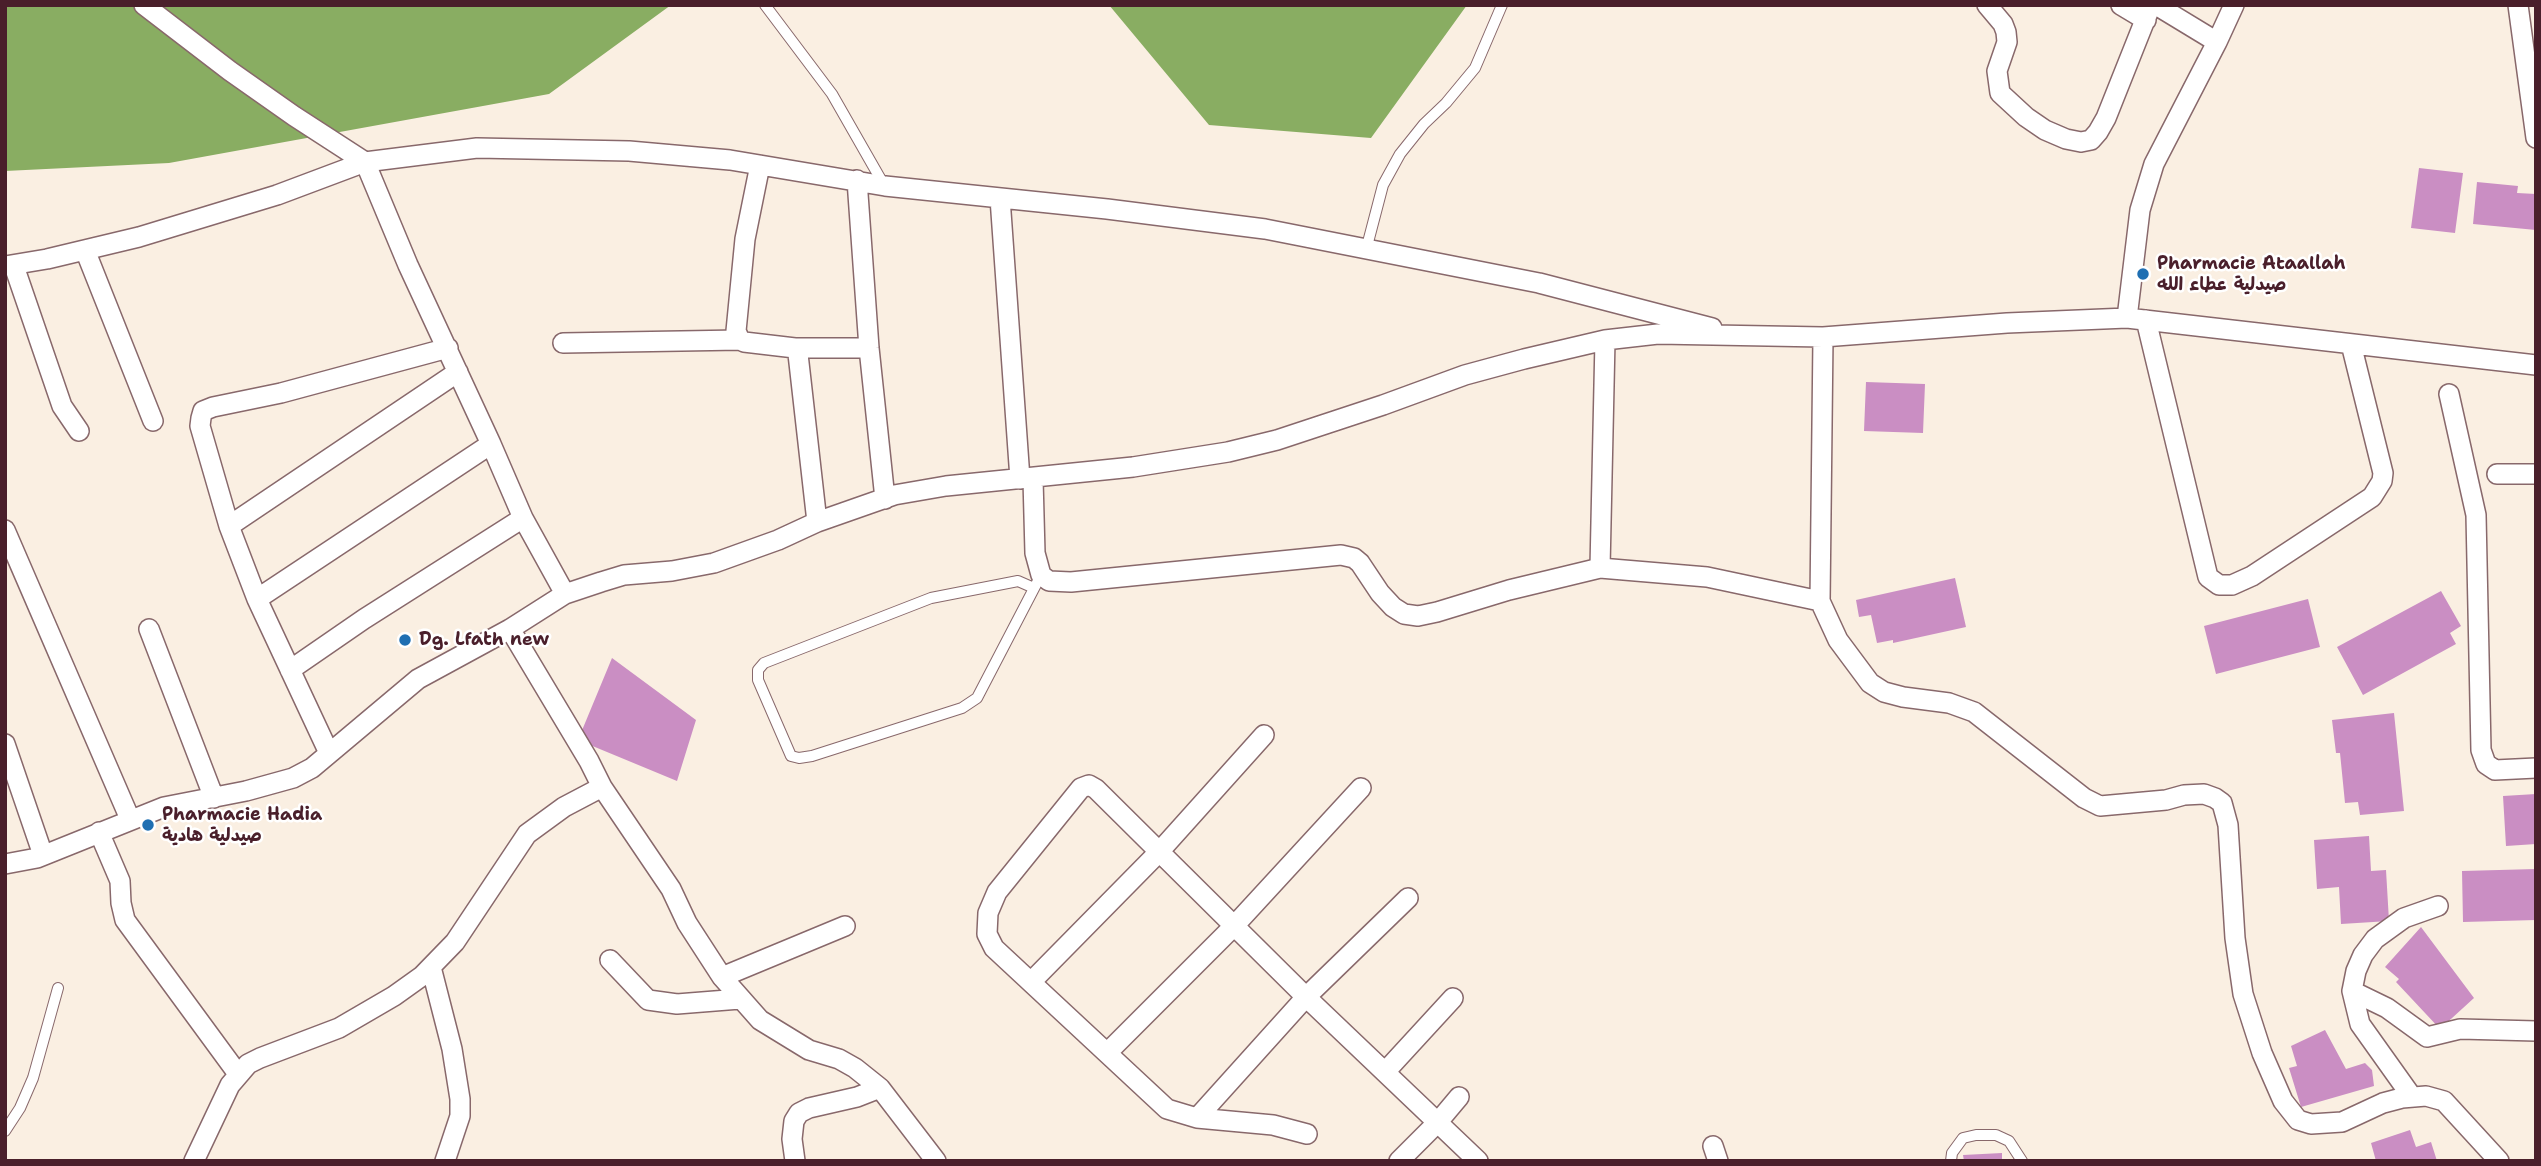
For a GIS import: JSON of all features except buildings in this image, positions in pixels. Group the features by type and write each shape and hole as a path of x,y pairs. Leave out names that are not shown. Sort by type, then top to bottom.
{"street":[{"path":"144,5 283,108 365,162 408,265 523,518 565,594"},
{"path":"1987,5 2003,24 2006,32 2007,43 1997,71 2000,93 2045,130 2081,142 2091,140 2098,132 2151,10"},
{"path":"2121,5 2151,10 2217,42"},
{"path":"2234,5 2154,164 2140,210 2136,319 2207,577 2219,584 2232,585 2252,576 2372,497 2382,481 2383,472 2351,344"},
{"path":"2518,5 2536,138"},
{"path":"79,430 62,406 10,266 139,237 277,195 365,162 477,148 629,151 761,165 885,186 1265,229 1539,283 1740,336"},
{"path":"740,340 736,327 745,239 761,165"},
{"path":"857,180 869,348 885,499"},
{"path":"1000,198 1038,582 1071,582 1341,555 1354,558 1360,563 1393,607 1404,614 1418,616 1600,568 1707,577 1820,601"},
{"path":"85,250 153,421"},
{"path":"5,864 43,855 164,807 214,798 293,778 312,768 418,679 510,629 565,594 624,575 714,563 778,540 817,522 885,499 946,486 1026,479 1228,452 1277,440 1371,410 1465,375 1605,341 1658,334 1823,337 2007,323 2136,319 2536,365"},
{"path":"1823,337 1820,601 1838,640 1870,683 1884,692 1949,703 1974,712 2084,798 2100,806 2204,794 2222,803 2228,825 2235,939 2243,994 2262,1053 2283,1101 2298,1120 2311,1124 2330,1124 2361,1114 2383,1103 2426,1096 2444,1101 2499,1161"},
{"path":"563,342 740,340 795,348 869,348"},
{"path":"1600,568 1605,341"},
{"path":"329,753 257,599 229,526 200,426 203,411 448,348"},
{"path":"795,348 800,367 817,522"},
{"path":"229,526 458,372"},
{"path":"2449,394 2476,514 2481,750 2486,764 2495,770 2536,768"},
{"path":"257,599 491,444"},
{"path":"2497,474 2536,474"},
{"path":"290,670 523,518"},
{"path":"5,530 131,819"},
{"path":"149,629 214,798"},
{"path":"510,629 602,787 671,890 687,923 722,977 760,1020 809,1050 839,1059 855,1068 880,1088 936,1161"},
{"path":"1031,982 1159,852 1264,735"},
{"path":"5,744 43,855"},
{"path":"1307,1134 1273,1125 1197,1118 1167,1109 994,948 987,934 988,913 997,892 1081,788 1088,785 1096,789 1306,997 1478,1161"},
{"path":"194,1161 238,1074 260,1058 339,1028 394,996 431,967 455,942 527,834 564,807 602,787"},
{"path":"1107,1053 1234,926 1362,788"},
{"path":"99,832 120,881 125,920 238,1074"},
{"path":"1197,1118 1306,997 1408,898"},
{"path":"2412,1097 2360,1024 2352,991 2360,963 2375,939 2404,918 2438,906"},
{"path":"722,977 845,926"},
{"path":"610,960 648,1000 677,1004 740,999"},
{"path":"431,967 452,1049 460,1099 460,1116 445,1161"},
{"path":"2352,991 2387,1008 2427,1037 2460,1030 2536,1031"},
{"path":"1385,1072 1453,998"},
{"path":"795,1161 792,1139 794,1121 799,1113 809,1108 858,1097 880,1088"},
{"path":"1399,1161 1459,1097"}],"lane":[{"path":"765,5 832,93 885,186"},
{"path":"1366,250 1382,185 1424,124 1446,103 1475,68 1502,5"},
{"path":"1018,581 1038,582 977,698 961,708 812,756 791,756 758,680 758,670 764,663 931,598 1018,581"},
{"path":"5,1131 20,1108 33,1078 58,988"},
{"path":"1951,1161 1952,1153 1963,1139 1976,1135 1996,1135 2009,1140 2022,1161"}],"green space":[{"path":"5,5 671,5 549,94 169,163 5,171"},
{"path":"1109,5 1467,5 1371,138 1209,125"}],"place":[{"name":"Pharmacie Ataallah صيدلية عطاء الله","path":"2143,274"},
{"name":"Dg. Lfath new","path":"405,640"},
{"name":"Pharmacie Hadia صيدلية هادية","path":"148,825"}]}
